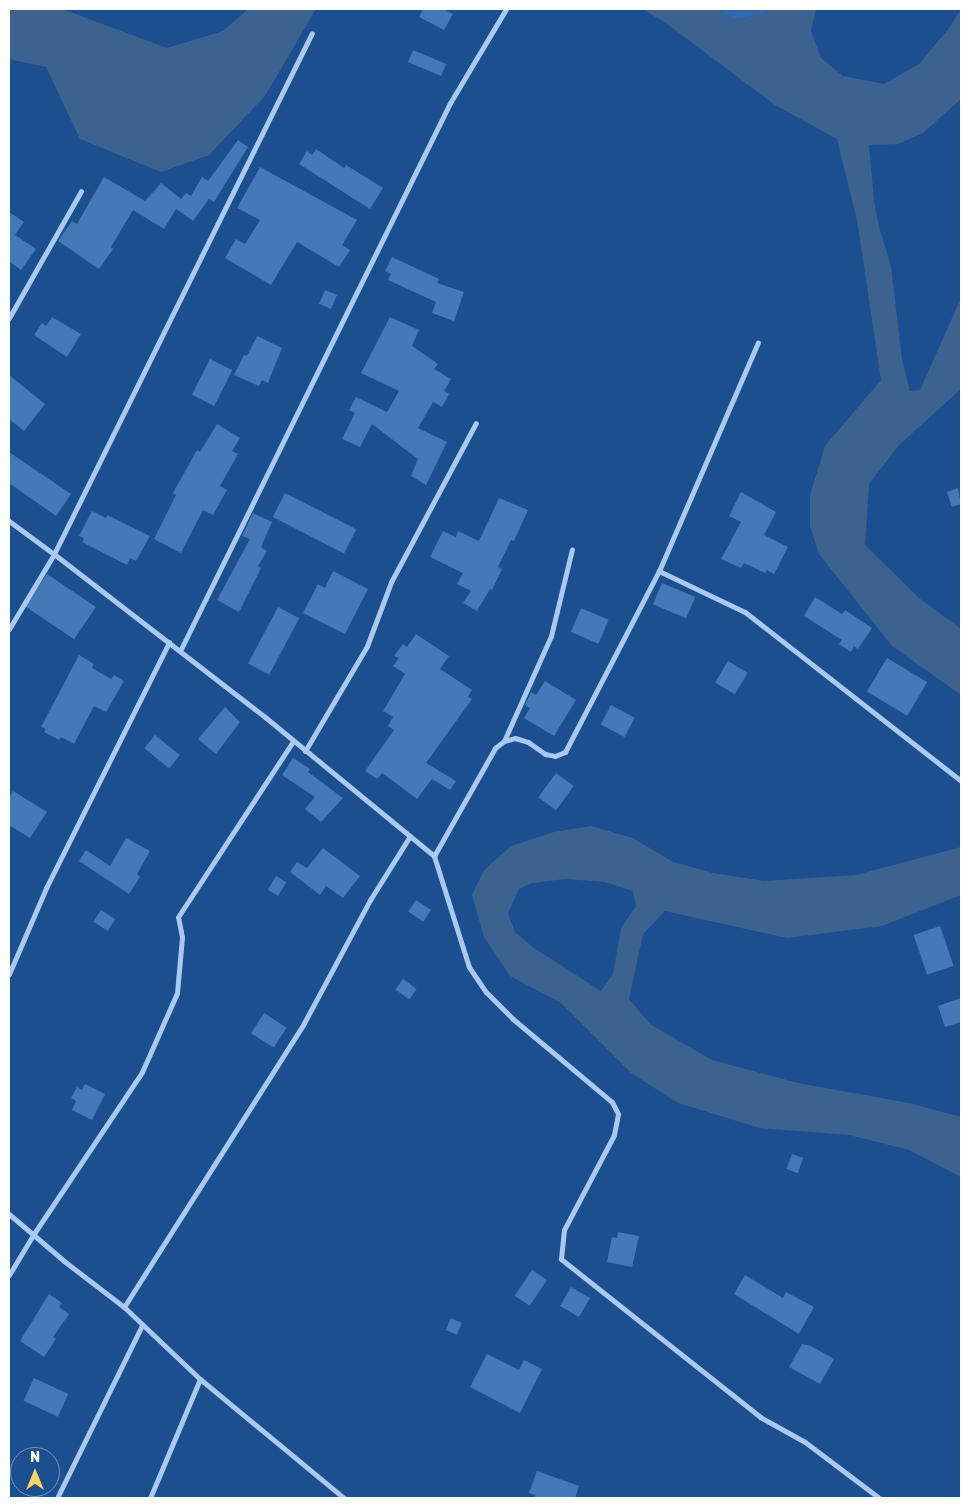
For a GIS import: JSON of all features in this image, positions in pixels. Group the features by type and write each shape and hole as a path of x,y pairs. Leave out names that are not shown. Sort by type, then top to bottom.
{"street":[{"path":"180,651 450,103 506,9"},
{"path":"9,629 54,554 312,33"},
{"path":"9,318 81,191"},
{"path":"434,856 495,748 504,741 515,738 528,742 545,754 556,756 565,752 659,571 758,342"},
{"path":"305,750 367,646 391,582 476,423"},
{"path":"9,521 169,642 434,856 469,967 486,992 513,1018 612,1102 618,1114 614,1134 564,1230 561,1259 760,1417 805,1442 879,1498"},
{"path":"504,741 550,636 572,549"},
{"path":"659,571 745,612 961,781"},
{"path":"9,974 46,888 169,642"},
{"path":"9,1275 33,1235 142,1072 177,993 182,937 178,917 293,741"},
{"path":"124,1307 304,1024 370,900 410,836"},
{"path":"9,1214 124,1307 200,1379 341,1497"},
{"path":"58,1498 142,1325"},
{"path":"150,1498 200,1379"}],"shaded area":[{"path":"9,9 62,9 167,48 223,31 248,9 316,9 265,96 209,155 161,172 80,139 46,67 9,59"},
{"path":"642,9 719,9 734,20 766,13 769,9 816,9 811,31 821,58 843,76 884,84 919,64 949,28 961,9 961,99 923,133 898,144 869,145 874,201 879,227 891,266 902,359 910,391 920,390 961,298 961,389 899,445 869,484 865,545 919,598 961,629 961,695 892,646 819,554 810,526 810,495 825,446 881,380 857,220 837,139 775,105 666,23"},
{"path":"719,9 769,9 766,13 734,20"},
{"path":"591,826 633,838 673,862 713,873 764,881 856,875 961,847 961,895 882,926 787,938 665,911 643,934 629,999 650,1024 712,1060 798,1083 909,1103 961,1117 961,1177 909,1150 849,1135 760,1128 678,1103 631,1073 561,1003 510,976 484,937 472,895 484,870 511,846 554,832","holes":["565,879 605,882 633,891 636,906 621,928 613,974 601,991 534,948 515,932 508,913 519,889 532,883"]}],"building":[{"path":"423,9 443,9 453,14 444,30 419,17"},
{"path":"413,50 446,64 441,76 408,62"},
{"path":"238,140 248,147 214,202 209,199 193,221 176,209 164,229 133,210 111,247 113,249 99,269 58,241 72,221 77,224 104,177 145,201 161,183 181,199 186,193 191,196 202,177 208,181"},
{"path":"316,149 344,168 346,165 383,188 370,209 299,164 307,151 312,155"},
{"path":"260,167 357,220 342,245 350,250 339,267 297,242 271,285 225,258 236,239 245,244 260,220 237,208"},
{"path":"9,212 24,222 15,235 36,249 21,270 9,261"},
{"path":"392,257 439,279 437,283 464,292 454,321 432,313 436,302 388,280 391,274 385,271"},
{"path":"325,290 337,295 331,309 319,304"},
{"path":"52,317 81,334 67,357 34,335 42,323 46,326"},
{"path":"390,317 419,330 412,346 438,364 434,369 451,379 444,391 449,394 442,407 433,402 418,428 447,442 426,485 411,476 418,459 372,424 360,447 342,439 355,413 349,410 356,397 387,412 399,391 361,373"},
{"path":"257,336 282,348 268,383 262,380 259,386 234,375 244,355 247,356"},
{"path":"210,359 232,370 214,406 192,395"},
{"path":"9,375 45,404 24,431 9,419"},
{"path":"217,424 240,438 232,451 238,454 220,486 227,490 213,515 203,510 181,553 154,539 176,495 173,493 197,450 200,452"},
{"path":"9,452 71,494 56,516 9,483"},
{"path":"958,488 961,504 952,507 947,492"},
{"path":"741,492 776,512 764,535 788,547 774,574 767,570 765,573 744,563 741,568 721,559 741,522 729,516"},
{"path":"285,493 356,529 344,553 273,517"},
{"path":"499,498 528,510 514,541 511,540 498,567 502,569 492,590 490,589 477,611 463,603 471,591 457,584 463,573 430,557 443,531 456,537 458,531 479,541"},
{"path":"92,511 106,518 107,515 150,536 136,561 130,558 127,565 82,542 84,538 79,536"},
{"path":"253,513 272,522 261,547 267,551 258,566 261,568 239,612 217,600 250,539 242,536"},
{"path":"333,571 368,589 345,634 303,613 318,584 325,588"},
{"path":"47,574 96,607 74,639 25,606"},
{"path":"662,583 695,597 686,618 653,604"},
{"path":"815,597 842,614 845,610 872,628 858,649 854,646 851,652 839,644 842,640 804,616"},
{"path":"278,607 299,618 269,675 248,664"},
{"path":"581,608 609,620 598,644 571,632"},
{"path":"416,634 449,656 440,669 472,690 468,697 472,699 426,763 456,781 450,790 432,779 417,799 382,773 377,779 365,771 394,730 388,726 393,717 383,711 405,674 393,666 399,658 394,656 403,644 407,647"},
{"path":"79,655 94,664 92,668 111,679 114,675 124,681 106,712 94,706 74,744 61,737 59,740 44,732 46,729 41,727"},
{"path":"887,658 927,682 907,716 867,691"},
{"path":"728,661 748,673 735,694 715,682"},
{"path":"545,681 576,700 554,736 524,718 530,708 525,705 531,692 536,695"},
{"path":"611,705 635,718 625,737 601,724"},
{"path":"225,707 240,722 216,754 198,739"},
{"path":"155,735 180,755 169,768 144,748"},
{"path":"293,758 310,769 308,772 343,798 321,822 305,809 315,797 282,775"},
{"path":"556,773 574,786 556,810 538,797"},
{"path":"13,791 47,812 30,838 9,825 9,798"},
{"path":"126,838 150,851 137,874 140,877 129,894 79,861 86,850 110,866"},
{"path":"323,848 360,876 343,898 326,886 320,895 290,872 297,862 307,868"},
{"path":"276,876 286,882 278,896 268,890"},
{"path":"416,900 431,910 423,922 408,912"},
{"path":"101,910 115,919 108,931 93,922"},
{"path":"940,926 954,966 927,975 914,935"},
{"path":"403,979 417,989 409,1000 395,990"},
{"path":"961,998 961,1022 945,1027 938,1006"},
{"path":"264,1013 287,1028 274,1048 251,1033"},
{"path":"85,1084 105,1094 92,1120 72,1110 76,1101 71,1098 77,1087 82,1090"},
{"path":"792,1154 803,1158 798,1173 787,1169"},
{"path":"618,1232 639,1236 632,1267 607,1262 612,1237 617,1238"},
{"path":"532,1270 547,1280 530,1306 515,1296"},
{"path":"745,1275 783,1298 786,1292 814,1307 799,1334 734,1294"},
{"path":"571,1287 590,1298 579,1317 560,1306"},
{"path":"49,1294 62,1303 59,1307 69,1314 53,1337 56,1339 44,1357 20,1341"},
{"path":"451,1318 462,1323 457,1335 446,1330"},
{"path":"802,1344 811,1346 834,1359 820,1384 789,1367"},
{"path":"487,1354 519,1370 524,1360 542,1369 520,1413 470,1387"},
{"path":"34,1378 68,1394 58,1417 23,1401"},
{"path":"537,1471 579,1486 575,1498 534,1498 535,1495 529,1493"}]}
